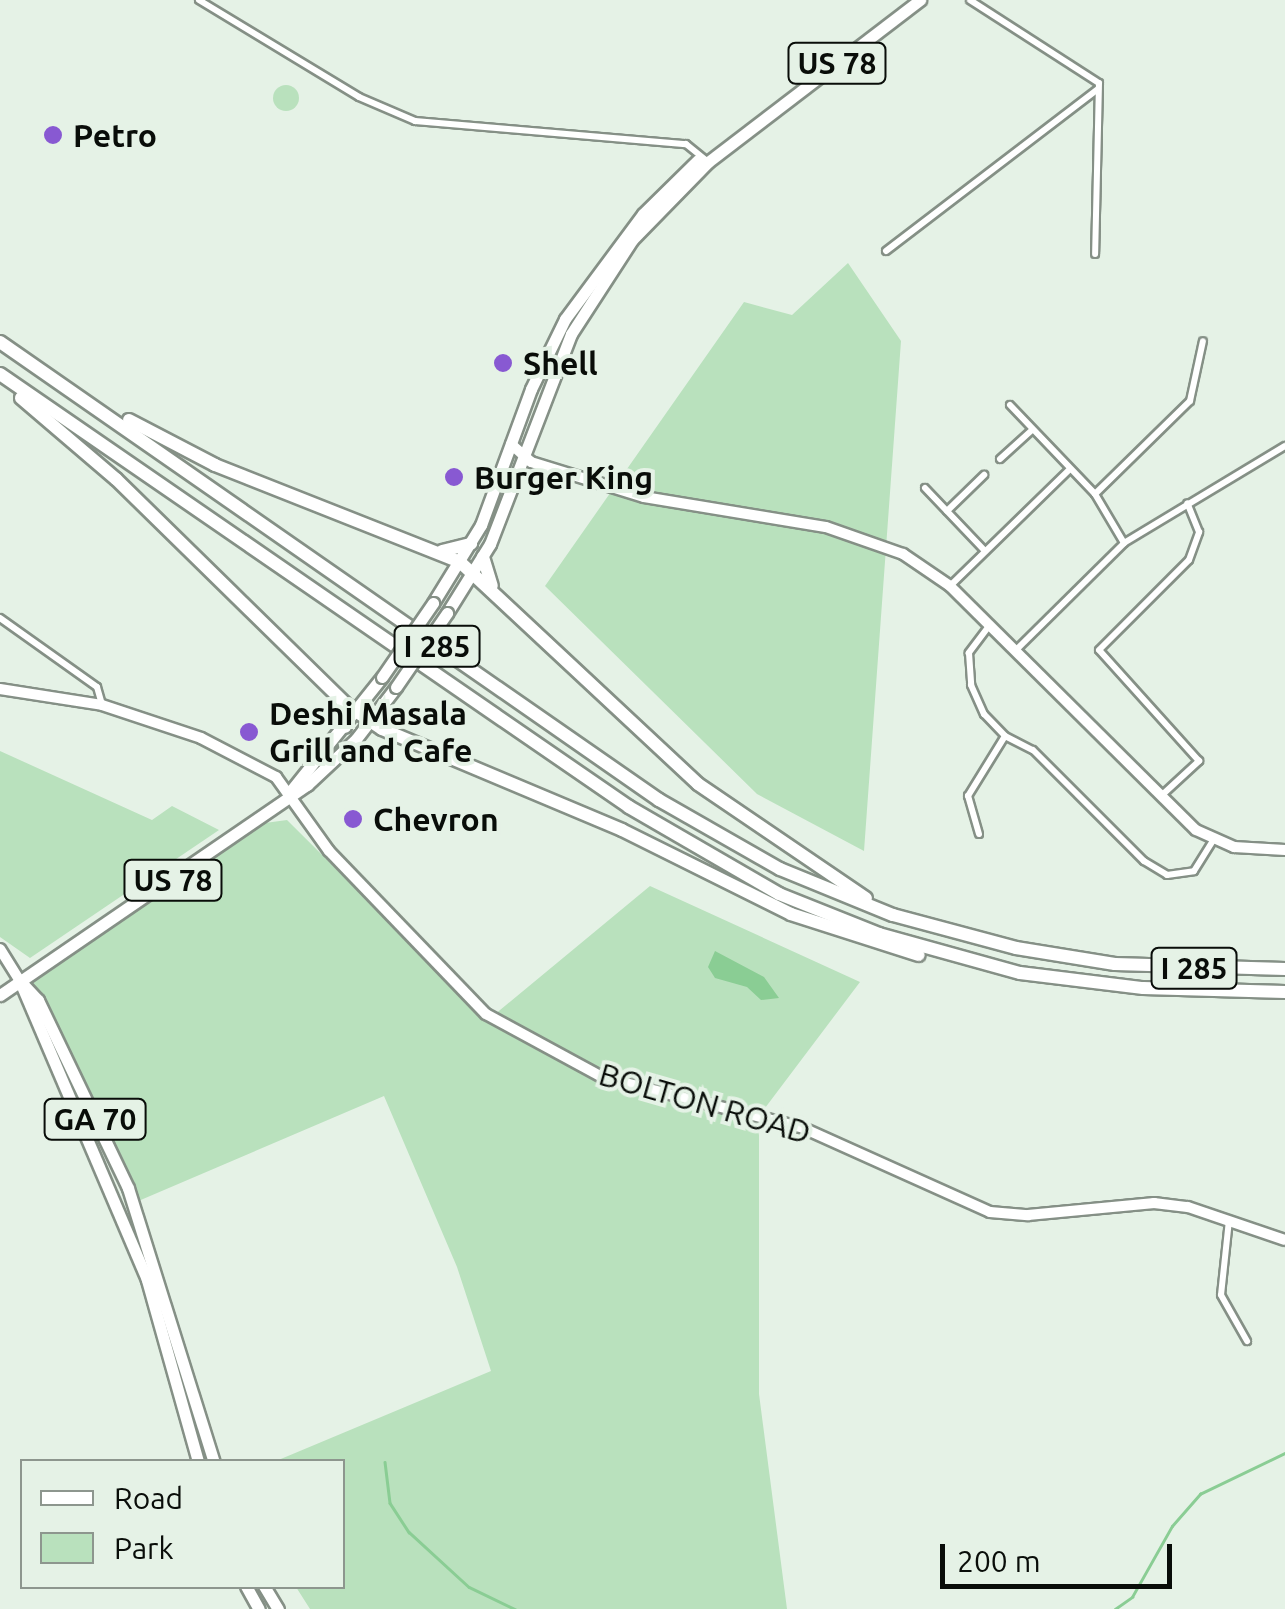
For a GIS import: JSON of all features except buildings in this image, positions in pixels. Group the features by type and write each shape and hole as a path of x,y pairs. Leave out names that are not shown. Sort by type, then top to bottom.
{"highway":[{"name":"I 285","path":"0,342 684,817 780,869 894,915 1056,956 1159,967 1285,969"},
{"name":"I 285","path":"0,377 694,848 833,917 987,966 1112,986 1285,992"},
{"path":"0,377 116,479 370,722 622,830 820,926 884,947 987,966"},
{"path":"55,377 216,465 460,562 493,588 698,784 772,840 894,915"},
{"path":"442,552 470,544"},
{"path":"483,557 493,588"},
{"path":"341,698 345,727"}],"main road":[{"name":"US 78","path":"289,793 357,712 460,562 542,365 576,301 643,214 706,159 920,0"},
{"name":"US 78","path":"0,995 318,776 370,722 483,557 552,374 594,294 648,221 706,159"},
{"name":"GA 70","path":"21,982 142,1265 197,1459"},
{"name":"GA 70","path":"21,982 38,1000 140,1216 213,1459"}],"street":[{"path":"199,0 340,86 415,120 686,144 706,159"},
{"path":"970,0 1098,88"},
{"path":"886,251 1098,88"},
{"path":"1095,254 1098,88"},
{"path":"1095,494 1190,402 1203,341"},
{"path":"1010,405 1095,494 1124,543"},
{"path":"1000,459 1032,430"},
{"path":"512,444 522,455 644,497 855,534 904,554 950,586 1160,797 1214,839 1285,850"},
{"path":"1014,651 1124,543 1285,446"},
{"path":"950,586 1069,470"},
{"path":"947,511 984,475"},
{"path":"925,488 985,551"},
{"path":"1160,797 1199,760 1099,650 1189,560 1198,544 1187,503"},
{"path":"0,618 97,688 102,705"},
{"path":"990,626 969,654 970,675 984,714 1005,736 1033,750 1144,861 1167,874 1194,871 1214,839"},
{"name":"BOLTON ROAD","path":"0,690 102,705 201,738 276,777 329,851 486,1014 602,1077 803,1128 990,1212 1028,1215 1154,1203 1229,1219 1285,1240"},
{"path":"979,834 968,796 1005,736"},
{"path":"0,949 21,982"},
{"path":"1229,1219 1221,1295 1248,1341"}],"green space":[{"path":"286,85 295,89 299,98 295,107 286,111 277,107 273,98 277,89"},
{"path":"848,263 901,341 864,851 757,794 545,586 744,302 792,315"},
{"path":"0,751 152,820 172,806 219,830 30,958 0,937"},
{"path":"287,820 488,1020 650,886 860,982 759,1116 759,1394 787,1609 310,1609 297,1589 345,1589 345,1459 281,1459 491,1371 457,1267 384,1096 129,1205 29,976 243,826"}],"shaded area":[{"path":"715,951 764,977 779,998 761,1000 747,987 715,978 708,967"}],"waterway":[{"path":"1115,1609 1132,1597 1172,1526 1200,1494 1285,1453"},
{"path":"385,1462 390,1503 409,1532 469,1587 515,1609"}],"place":[{"name":"Petro","path":"53,135"},
{"name":"Shell","path":"503,363"},
{"name":"Burger King","path":"454,477"},
{"name":"Deshi Masala Grill and Cafe","path":"249,732"},
{"name":"Chevron","path":"353,819"}]}
